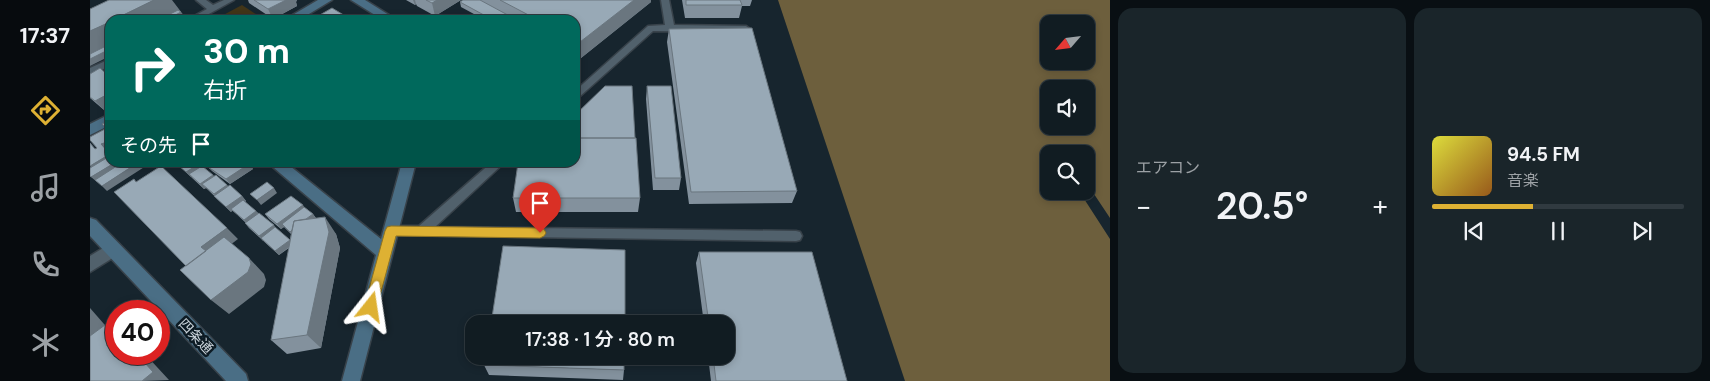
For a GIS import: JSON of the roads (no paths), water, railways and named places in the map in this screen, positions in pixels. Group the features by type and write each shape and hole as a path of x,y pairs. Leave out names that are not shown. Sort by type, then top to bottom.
{"street":[{"path":"299,15 326,0"},
{"path":"356,0 382,15"},
{"path":"90,130 105,122"},
{"path":"280,167 385,252"},
{"path":"351,381 408,167"},
{"name":"四条通","path":"90,225 239,381"},
{"path":"90,265 113,249"}],"lane":[{"path":"200,0 214,9"},
{"path":"201,15 230,0"},
{"path":"665,0 670,28"},
{"path":"580,85 651,28 746,29"},
{"path":"90,72 105,64"},
{"path":"422,231 494,167"},
{"path":"391,231 796,236"}]}
